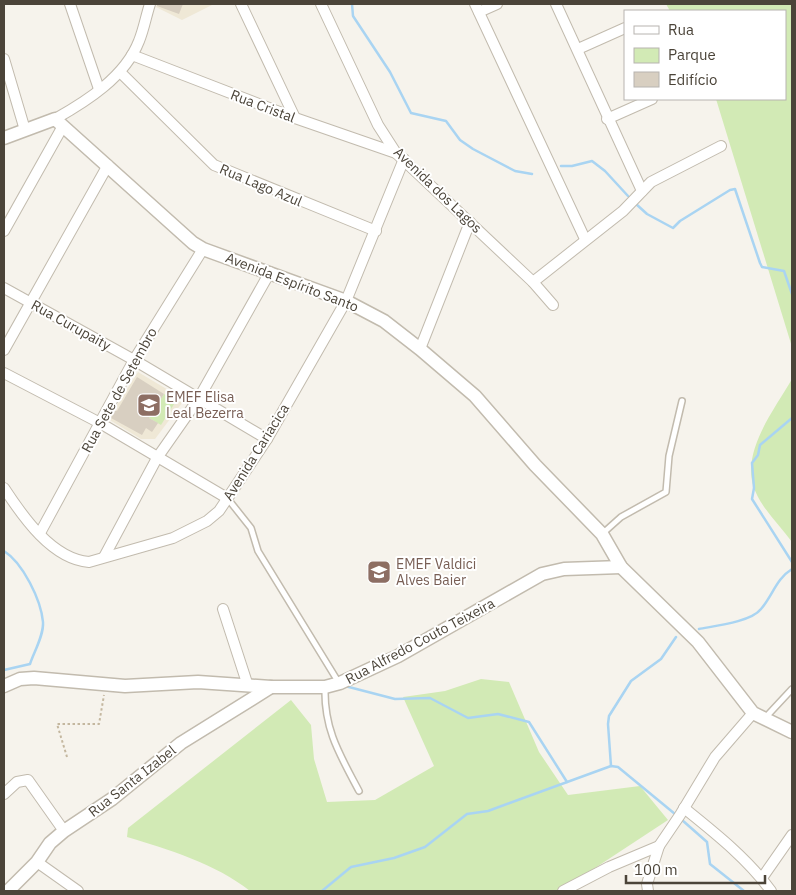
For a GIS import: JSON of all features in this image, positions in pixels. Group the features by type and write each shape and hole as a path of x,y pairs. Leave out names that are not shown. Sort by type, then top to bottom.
{"street":[{"path":"70,4 99,89"},
{"path":"4,231 59,123 120,72 132,55 139,42 149,4"},
{"path":"241,4 296,118"},
{"name":"Avenida dos Lagos","path":"322,4 378,125 400,156 533,282 553,305"},
{"path":"497,4 477,8 585,239"},
{"path":"556,4 578,49 607,119 642,190"},
{"path":"578,49 624,28"},
{"name":"Rua Cristal","path":"132,55 400,156"},
{"path":"4,59 26,130"},
{"name":"Rua Lago Azul","path":"120,72 214,165 376,231"},
{"path":"607,119 650,100"},
{"path":"4,138 26,130 59,123"},
{"name":"Avenida Espírito Santo","path":"59,123 108,165 183,237 203,249 346,300 384,321 420,349 475,396 535,465 602,534 621,566 698,642 758,716"},
{"path":"533,282 585,239 623,211 642,190 659,177 721,146"},
{"name":"Avenida Cariacica","path":"4,488 40,534 72,559 89,562 115,556 192,529 219,511 266,439 346,300 376,231 400,156"},
{"path":"4,350 108,165"},
{"path":"420,349 470,222"},
{"name":"Rua Sete de Setembro","path":"40,534 134,360 203,249"},
{"path":"104,557 157,458 199,398 270,272"},
{"name":"Rua Curupaity","path":"4,288 134,360 266,439"},
{"path":"4,373 100,423 227,498"},
{"name":"Rua Alfredo Couto Teixeira","path":"4,686 20,679 34,678 138,686 198,682 271,687 325,687 340,684 407,651 542,574 564,569 621,566"},
{"path":"223,609 248,686"},
{"name":"Rua Santa Izabel","path":"8,891 37,862 50,843 64,831 112,799 181,743 271,687"},
{"path":"639,891 648,888 659,846 715,756 758,716 792,732"},
{"path":"4,794 17,782 28,780 64,831"},
{"path":"684,808 713,831 762,878 771,891"},
{"path":"762,878 792,835"},
{"path":"563,891 659,846"},
{"path":"37,862 78,891"}],"lane":[{"path":"602,534 621,517 666,492 669,456 682,401"},
{"path":"227,498 251,528 258,551 340,684"},
{"path":"325,687 324,705 328,728 359,791"},
{"path":"758,716 792,689"}],"path":[{"path":"67,757 57,724 99,724 106,685"}],"shaded area":[{"path":"157,4 214,4 182,20 156,7"},
{"name":"EMEF Elisa Leal Bezerra","path":"138,372 175,394 182,403 155,439 141,439 108,419"}],"green space":[{"path":"666,4 792,4 792,347 716,100 786,100 786,10 669,10"},
{"path":"792,379 792,542 760,500 753,485 751,471 752,457 762,429"},
{"path":"164,394 176,401 161,425 149,418"},
{"path":"481,679 509,682 539,752 568,795 640,786 668,820 560,891 250,891 237,881 207,865 175,852 127,837 128,828 291,700 311,725 314,759 327,802 375,800 434,766 403,697 445,691"}],"building":[{"path":"157,4 183,4 179,14 157,6"},
{"path":"137,377 164,394 149,418 158,423 152,432 146,428 142,435 111,418"}],"waterway":[{"path":"352,4 353,16 390,72 411,113 446,121 460,140 473,149 515,171 532,174"},
{"path":"561,166 572,166 592,161 605,171 628,196"},
{"path":"636,204 647,214 673,228 680,221 730,190 735,189 762,267 784,271 792,294"},
{"path":"792,418 760,445 758,455 752,463 754,488 752,499 792,562"},
{"path":"4,551 18,564 30,583 39,603 43,622 40,638 30,664 4,670"},
{"path":"699,629 732,623 756,613 765,604 778,582 792,569"},
{"path":"611,766 609,716 631,681 661,659 676,637"},
{"path":"345,686 395,699 430,698 468,718 498,714 529,722 567,782"},
{"path":"322,891 351,867 394,858 425,847 467,814 488,811 611,766 618,767 675,814"},
{"path":"682,820 707,842 710,864 744,891"}],"place":[{"name":"EMEF Elisa Leal Bezerra","path":"149,405"},
{"name":"EMEF Valdici Alves Baier","path":"379,572"}]}
